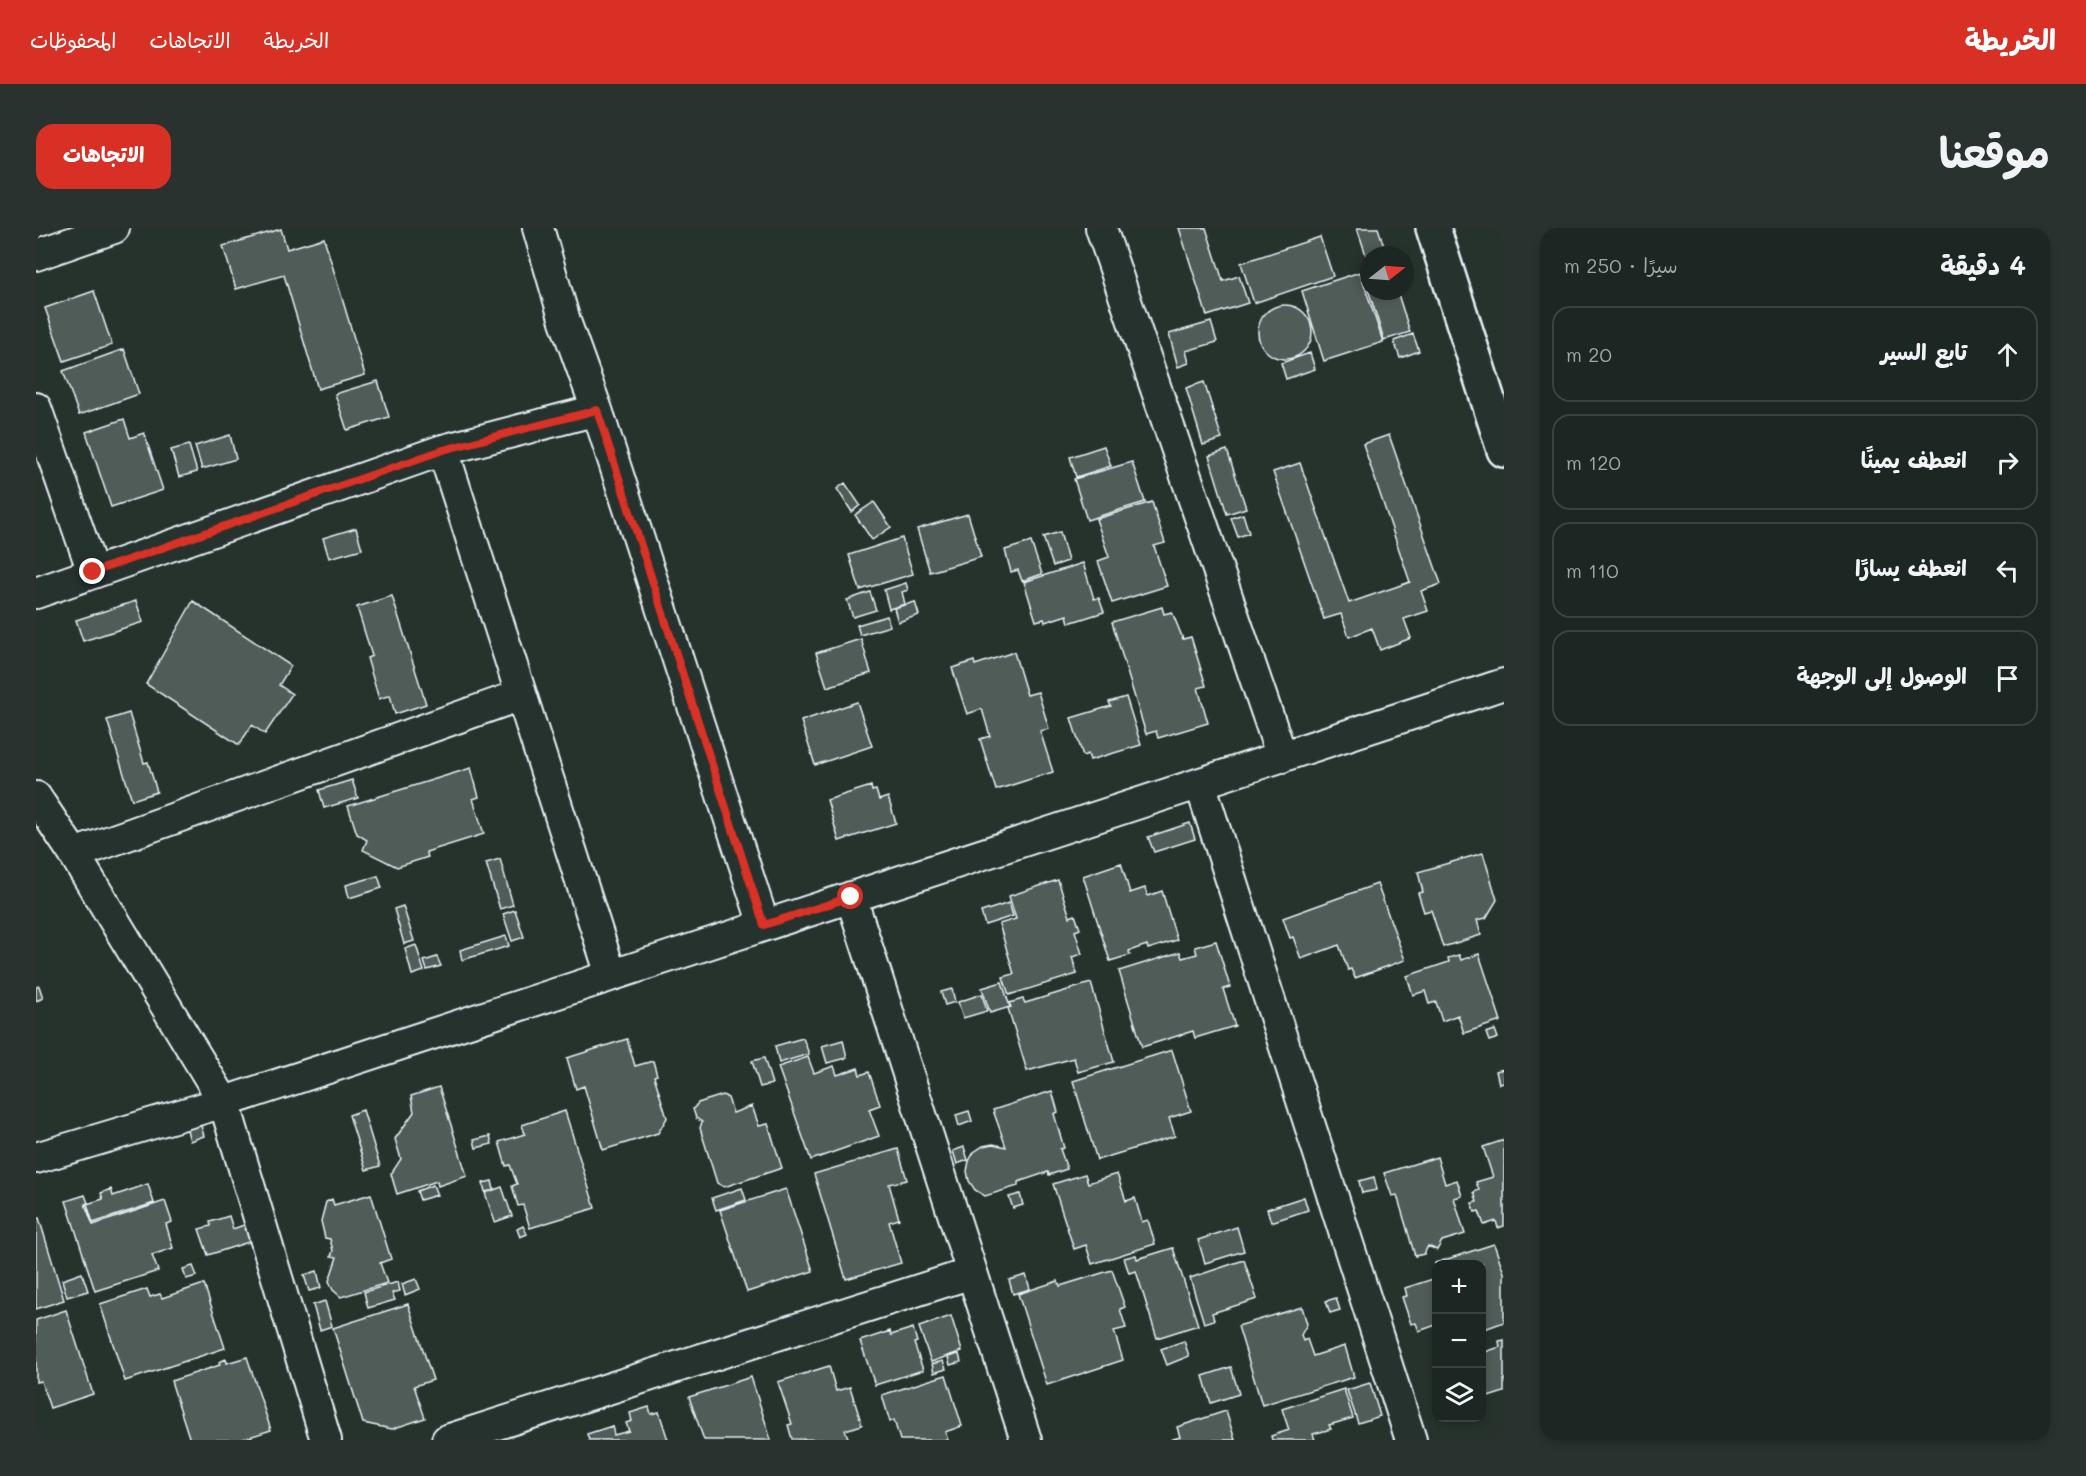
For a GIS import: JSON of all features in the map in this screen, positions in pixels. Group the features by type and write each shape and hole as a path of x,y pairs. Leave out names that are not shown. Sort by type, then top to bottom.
{"street":[{"path":"36,255 114,228"},
{"path":"538,228 565,321 597,410 764,925"},
{"path":"1101,228 1281,757"},
{"path":"1433,228 1504,450"},
{"path":"36,408 93,572"},
{"path":"36,593 443,450 597,410"},
{"path":"443,450 611,975"},
{"path":"36,1158 224,1102 1504,684"},
{"path":"74,854 521,695"},
{"path":"1200,783 1411,1440"},
{"path":"36,797 74,854 224,1102 327,1440"},
{"path":"851,897 1026,1440"},
{"path":"447,1440 972,1273"}],"building":[{"path":"1179,228 1206,228 1223,281 1239,276 1248,303 1207,316"},
{"path":"1357,228 1378,228 1384,246 1363,246"},
{"path":"281,229 287,249 324,238 365,375 318,389 284,275 236,289 223,246"},
{"path":"1320,237 1333,276 1254,303 1241,263"},
{"path":"1360,272 1360,300 1369,300 1383,342 1324,361 1302,291"},
{"path":"94,291 112,345 64,361 45,308"},
{"path":"1371,300 1400,300 1410,332 1384,340"},
{"path":"1280,305 1290,305 1300,309 1308,317 1312,332 1308,347 1300,355 1290,359 1280,359 1270,355 1262,347 1258,337 1258,327 1262,317 1270,309"},
{"path":"1211,322 1217,342 1186,351 1189,363 1178,367 1169,334"},
{"path":"1413,334 1419,351 1400,358 1394,341"},
{"path":"124,349 139,394 79,415 63,371"},
{"path":"1310,353 1315,369 1286,379 1281,363"},
{"path":"378,381 389,417 347,430 335,394"},
{"path":"1204,382 1222,439 1203,445 1186,388"},
{"path":"124,419 130,438 144,433 163,490 111,507 86,432"},
{"path":"230,435 236,459 202,469 195,446"},
{"path":"1389,435 1441,584 1421,591 1428,611 1404,619 1411,638 1380,650 1372,628 1349,637 1341,614 1324,619 1273,472 1300,463 1349,603 1410,582 1363,444"},
{"path":"189,445 197,472 179,477 171,450"},
{"path":"1104,446 1111,466 1076,477 1070,457"},
{"path":"1227,450 1246,508 1227,514 1209,456"},
{"path":"1132,462 1145,502 1087,520 1074,479"},
{"path":"845,483 860,505 852,512 837,489"},
{"path":"874,502 891,527 872,540 855,515"},
{"path":"1152,502 1165,543 1154,546 1167,586 1112,603 1098,561 1109,557 1096,519"},
{"path":"968,514 981,557 930,572 917,529"},
{"path":"1243,514 1249,533 1238,537 1231,518"},
{"path":"356,528 362,549 329,558 323,538"},
{"path":"1060,532 1068,561 1053,566 1043,537"},
{"path":"902,538 913,574 860,590 849,555"},
{"path":"1031,542 1042,574 1022,581 1018,570 1011,572 1005,550"},
{"path":"1083,563 1094,599 1099,598 1104,612 1069,623 1067,615 1045,622 1044,619 1036,621 1024,582"},
{"path":"906,583 908,590 902,592 905,604 889,609 884,590"},
{"path":"870,592 876,610 853,617 847,600"},
{"path":"392,596 426,704 395,714 390,695 379,699 367,658 372,656 357,607"},
{"path":"136,601 143,622 83,641 76,620"},
{"path":"193,601 291,666 279,685 292,694 265,734 252,725 239,745 146,684"},
{"path":"915,602 919,615 898,622 894,608"},
{"path":"1162,607 1164,614 1172,612 1183,639 1191,637 1206,686 1198,688 1208,723 1158,738 1156,731 1146,734 1112,622"},
{"path":"887,616 890,626 860,635 857,625"},
{"path":"861,639 871,673 827,687 816,653"},
{"path":"1014,652 1027,695 1038,692 1049,729 1040,731 1053,772 996,790 980,739 990,736 982,709 967,714 952,668 974,661 975,665"},
{"path":"1126,697 1141,745 1090,760 1088,754 1083,756 1071,718 1111,706 1109,702"},
{"path":"857,702 872,746 815,765 801,721"},
{"path":"129,713 144,763 148,762 157,792 132,800 107,720"},
{"path":"471,768 479,797 473,799 484,834 426,852 428,857 397,867 363,850 367,840 357,834 348,806"},
{"path":"352,780 358,798 324,808 319,790"},
{"path":"871,786 872,791 876,790 879,800 888,797 896,823 839,841 827,800"},
{"path":"1190,823 1195,839 1154,852 1148,837"},
{"path":"1483,853 1497,900 1486,918 1477,920 1481,935 1443,947 1431,910 1424,912 1418,893 1423,892 1418,872"},
{"path":"500,859 513,905 500,909 486,863"},
{"path":"1121,863 1130,893 1145,888 1148,896 1162,891 1177,940 1148,949 1147,945 1129,951 1130,955 1110,961 1083,876"},
{"path":"378,876 382,888 349,898 346,885"},
{"path":"1058,880 1070,917 1075,915 1080,929 1075,931 1082,954 1072,957 1077,974 1009,995 1003,977 1014,974 999,924 1016,919 1009,896"},
{"path":"1377,884 1405,960 1355,978 1351,969 1348,970 1339,945 1301,959 1283,918"},
{"path":"1009,903 1013,916 985,925 981,912"},
{"path":"403,906 414,941 404,944 394,909"},
{"path":"515,910 524,937 512,941 503,914"},
{"path":"506,936 509,946 462,960 460,950"},
{"path":"1216,941 1230,987 1223,989 1235,1026 1195,1038 1193,1031 1142,1047 1119,971 1180,952 1182,958 1197,954 1195,947"},
{"path":"416,945 424,971 412,975 405,949"},
{"path":"1479,954 1501,1021 1464,1033 1458,1015 1442,1021 1436,1002 1429,1004 1425,991 1413,995 1407,976 1449,962 1448,958 1459,955 1461,960"},
{"path":"437,957 441,966 427,970 424,961"},
{"path":"1002,982 1010,1007 990,1013 982,988"},
{"path":"1091,983 1114,1062 1078,1072 1074,1058 1027,1071 1008,1008 1011,1007 1009,1003 1023,999 1025,1003"},
{"path":"39,986 43,998 36,1001 36,987"},
{"path":"952,989 955,1002 945,1005 941,992"},
{"path":"982,994 987,1011 963,1018 958,1002"},
{"path":"1495,1030 1498,1038 1489,1041 1486,1033"},
{"path":"803,1038 809,1054 779,1063 775,1046"},
{"path":"627,1039 635,1066 653,1061 657,1075 654,1076 667,1118 658,1133 603,1150 584,1086 576,1089 567,1058"},
{"path":"843,1040 847,1058 827,1063 822,1046"},
{"path":"1172,1050 1191,1111 1169,1118 1175,1136 1097,1160 1073,1081"},
{"path":"808,1057 814,1073 834,1066 837,1075 858,1068 860,1075 869,1072 880,1105 869,1109 879,1136 811,1160 778,1067"},
{"path":"764,1058 772,1084 760,1087 752,1061"},
{"path":"1504,1069 1504,1083 1499,1084 1496,1071"},
{"path":"439,1087 467,1176 438,1186 437,1181 397,1194 391,1174 401,1159 395,1139 414,1112 411,1096"},
{"path":"1052,1091 1058,1112 1054,1114 1064,1148 1060,1149 1067,1169 1049,1175 1048,1172 1018,1182 1018,1186 985,1196 975,1190 969,1181 967,1171 974,1152 983,1146 993,1144 1006,1147 993,1110"},
{"path":"723,1095 728,1098 733,1113 752,1106 759,1126 768,1124 782,1168 724,1187 717,1183 700,1128 702,1122 696,1118 693,1109 698,1103"},
{"path":"363,1110 380,1166 366,1170 349,1115"},
{"path":"565,1111 595,1208 530,1228 523,1205 518,1206 512,1186 517,1184 510,1165 506,1166 499,1142 525,1134 522,1125"},
{"path":"969,1111 972,1121 959,1126 956,1115"},
{"path":"200,1122 204,1136 190,1141 186,1126"},
{"path":"490,1136 492,1144 476,1148 474,1140"},
{"path":"1504,1140 1504,1226 1498,1228 1496,1221 1484,1225 1479,1211 1475,1212 1472,1203 1477,1202 1474,1192 1479,1190 1476,1182 1493,1177 1483,1147"},
{"path":"964,1147 968,1160 957,1164 953,1151"},
{"path":"898,1149 907,1180 889,1184 899,1219 889,1222 901,1263 846,1279 814,1174"},
{"path":"1437,1157 1445,1184 1457,1180 1462,1196 1454,1198 1465,1234 1442,1241 1437,1250 1428,1246 1424,1254 1415,1256 1397,1195 1392,1196 1384,1173"},
{"path":"1085,1174 1088,1183 1117,1174 1126,1201 1135,1198 1142,1222 1148,1220 1155,1244 1092,1264 1086,1245 1074,1249 1053,1184"},
{"path":"1374,1177 1377,1190 1362,1193 1359,1181"},
{"path":"492,1181 494,1190 485,1192 483,1183"},
{"path":"148,1184 154,1203 93,1223 87,1204 103,1199 101,1193 111,1189 113,1196"},
{"path":"433,1185 437,1195 420,1200 417,1191"},
{"path":"502,1187 512,1216 495,1222 485,1193"},
{"path":"742,1188 746,1200 716,1210 712,1198"},
{"path":"786,1189 813,1271 747,1292 720,1210"},
{"path":"371,1194 391,1259 380,1263 387,1283 341,1297 333,1290 329,1281 337,1257 331,1256 333,1251 330,1239 325,1238 321,1221 326,1202 332,1199 334,1205"},
{"path":"1020,1194 1023,1205 1013,1208 1009,1197"},
{"path":"85,1195 88,1203 85,1204 93,1225 165,1201 172,1222 166,1224 173,1248 152,1255 158,1271 95,1291 66,1201"},
{"path":"1304,1197 1308,1210 1271,1222 1267,1209"},
{"path":"229,1216 233,1229 252,1222 258,1239 208,1255 199,1229 211,1226 210,1222"},
{"path":"39,1218 64,1300 36,1309 36,1219"},
{"path":"523,1226 527,1234 520,1237 517,1229"},
{"path":"1237,1227 1244,1251 1205,1263 1198,1240"},
{"path":"1494,1244 1504,1273 1504,1322 1486,1329 1486,1260 1444,1260"},
{"path":"1173,1248 1198,1325 1157,1338 1136,1271 1129,1273 1124,1258 1136,1255 1137,1259"},
{"path":"1244,1260 1257,1299 1212,1313 1214,1320 1204,1323 1190,1278"},
{"path":"193,1266 197,1276 186,1279 183,1269"},
{"path":"1112,1270 1125,1307 1120,1309 1126,1328 1114,1331 1123,1360 1047,1385 1018,1294 1058,1281 1060,1286"},
{"path":"317,1271 321,1288 309,1291 304,1275"},
{"path":"82,1273 88,1291 67,1297 62,1280"},
{"path":"1026,1275 1030,1289 1013,1294 1009,1280"},
{"path":"416,1279 420,1289 405,1295 402,1284"},
{"path":"1432,1279 1432,1326 1419,1331 1416,1323 1411,1324 1402,1297 1407,1296 1405,1288"},
{"path":"398,1282 400,1291 392,1293 395,1300 368,1308 364,1292"},
{"path":"204,1284 225,1348 125,1381 100,1304 147,1289 150,1297 160,1294 162,1298"},
{"path":"1336,1298 1340,1310 1330,1313 1326,1301"},
{"path":"325,1301 332,1326 320,1330 313,1305"},
{"path":"408,1304 433,1380 414,1386 425,1418 392,1429 363,1423 333,1328"},
{"path":"1302,1307 1307,1324 1301,1335 1303,1341 1307,1339 1313,1356 1345,1346 1354,1377 1262,1405 1238,1326"},
{"path":"66,1310 93,1394 50,1408 41,1381 36,1382 36,1320"},
{"path":"951,1316 962,1351 931,1362 919,1327"},
{"path":"913,1328 917,1342 914,1343 923,1370 875,1385 860,1341 890,1331 891,1335"},
{"path":"1504,1340 1504,1392 1486,1398 1486,1352 1500,1347 1499,1341"},
{"path":"1184,1341 1189,1356 1167,1365 1161,1349"},
{"path":"959,1354 961,1362 950,1365 948,1357"},
{"path":"247,1357 271,1430 240,1440 190,1440 171,1381 220,1365 219,1362 226,1359 227,1363"},
{"path":"943,1361 946,1369 934,1373 932,1364"},
{"path":"829,1366 836,1391 850,1387 862,1425 845,1430 849,1440 792,1439 788,1425 792,1424 778,1382"},
{"path":"1231,1367 1239,1394 1211,1403 1203,1376"},
{"path":"946,1375 962,1426 945,1432 948,1440 900,1440 894,1420 890,1422 882,1395"},
{"path":"751,1377 771,1440 704,1440 689,1397"},
{"path":"1370,1383 1380,1416 1358,1423 1347,1390"},
{"path":"1344,1389 1353,1418 1329,1425 1331,1429 1313,1434 1315,1440 1272,1440 1271,1436 1289,1430 1282,1409"},
{"path":"649,1407 651,1414 659,1412 668,1440 589,1440 587,1434 612,1426 614,1435 629,1431 626,1423 632,1421 630,1413"},
{"path":"1226,1411 1235,1440 1170,1440 1180,1437 1177,1427"}],"route":[{"path":"93,572 443,450 597,410 764,925 851,897"}]}
